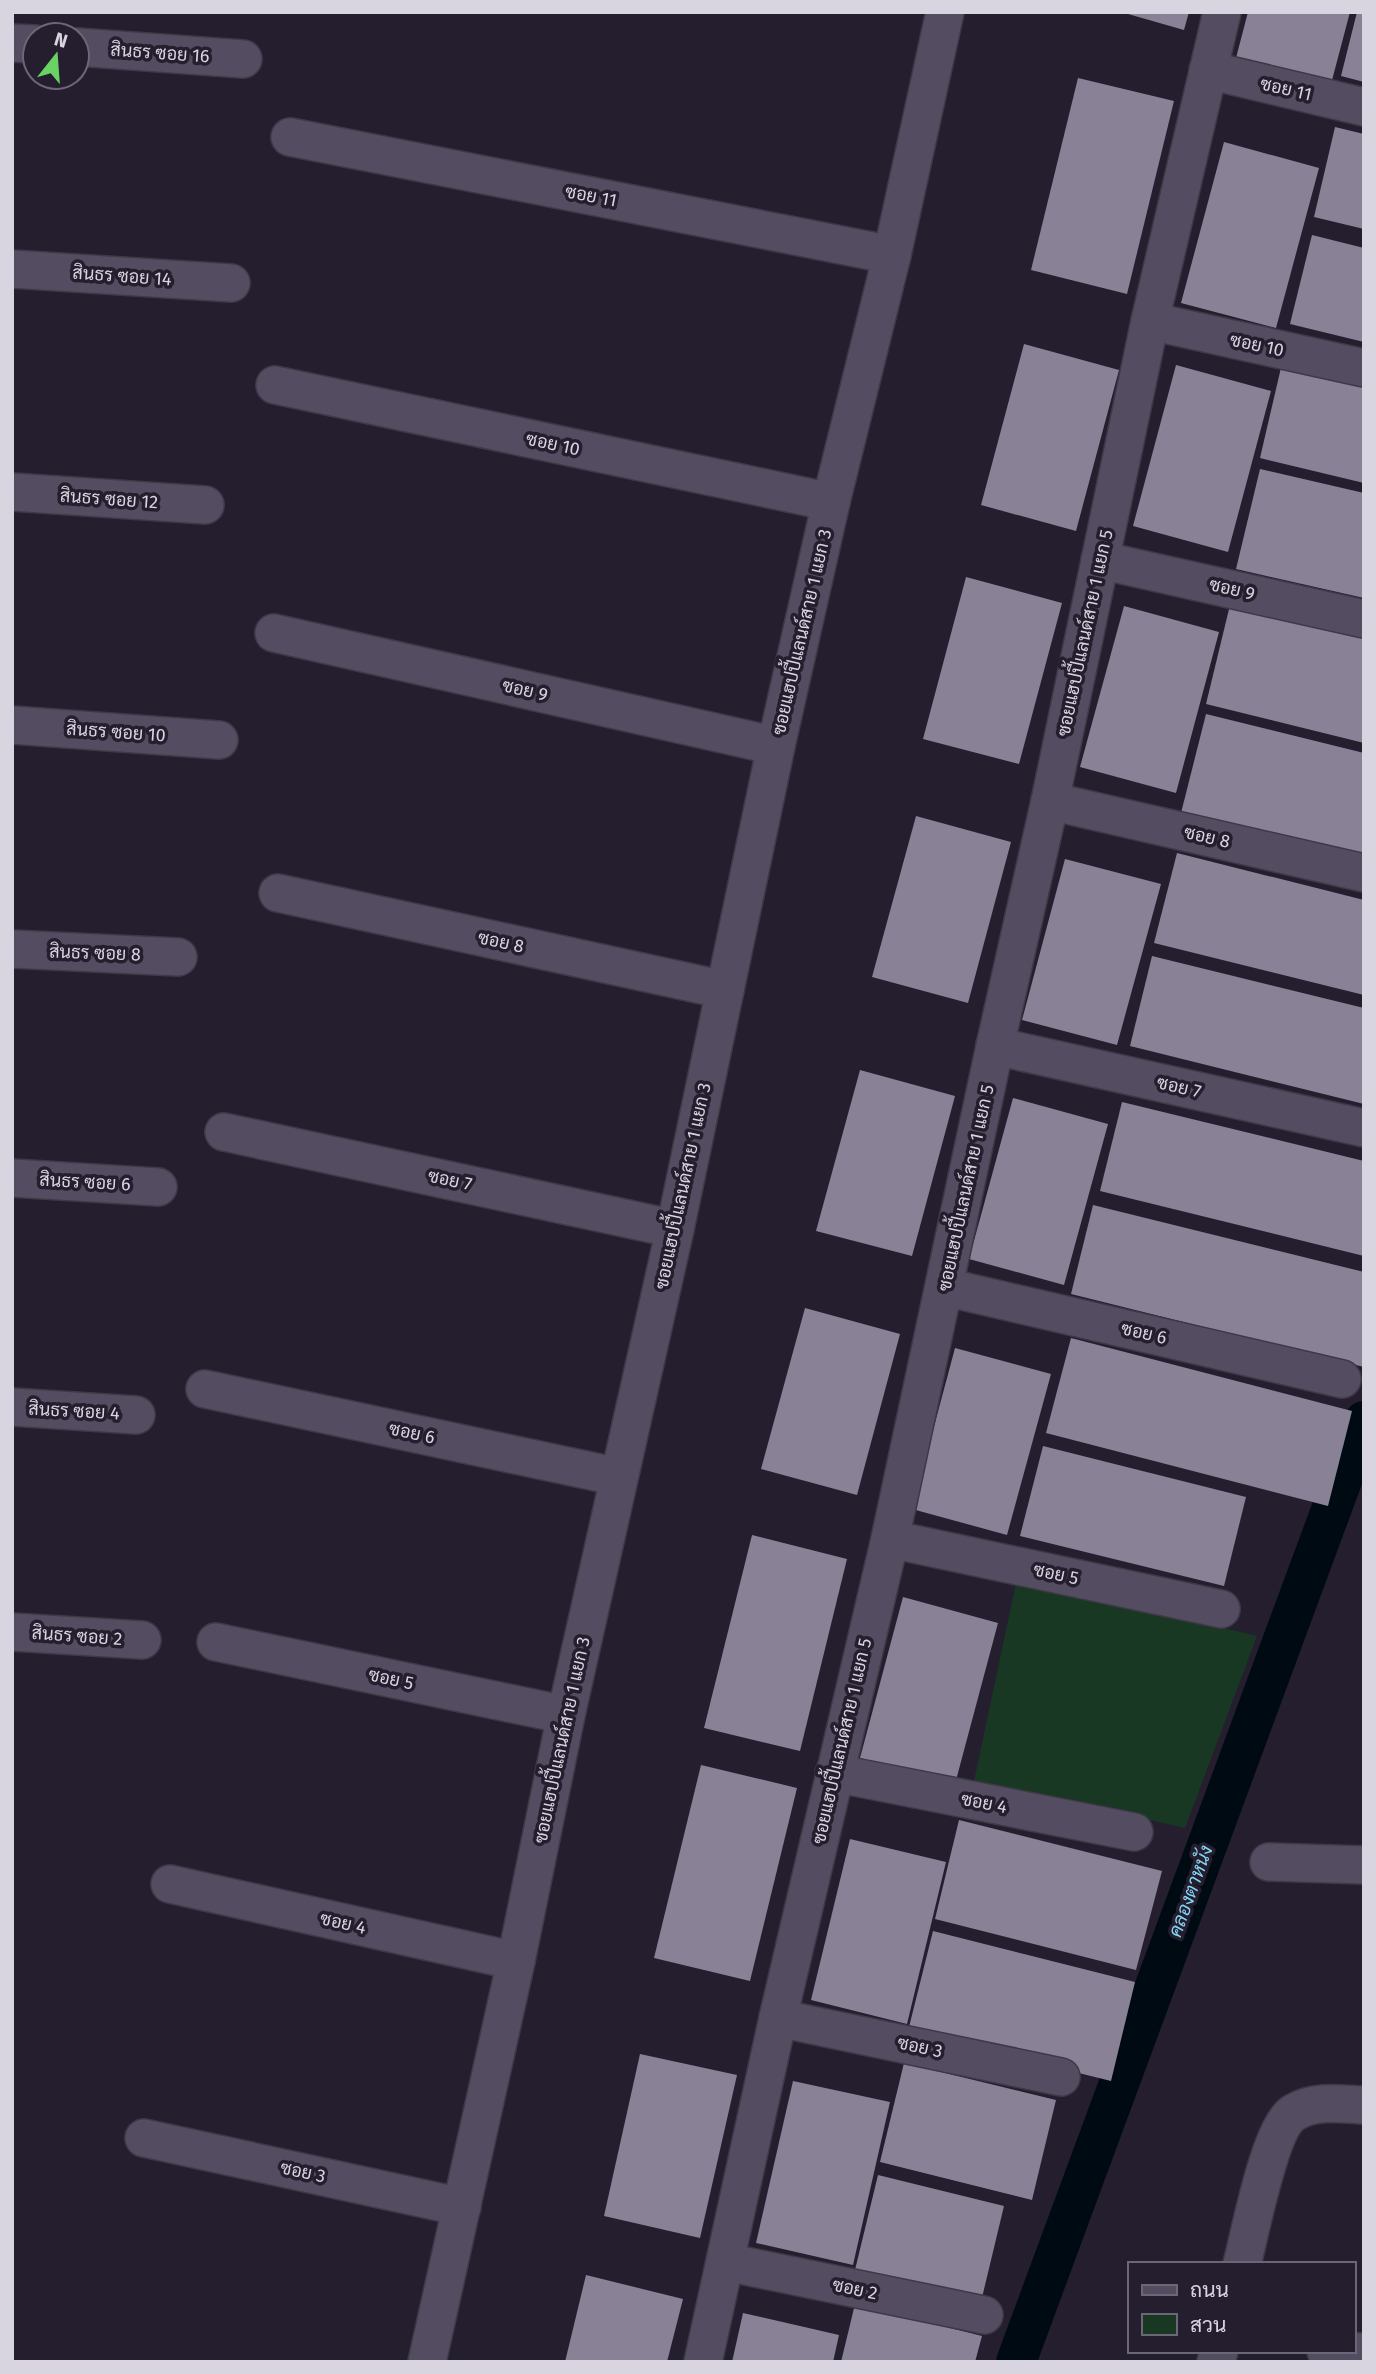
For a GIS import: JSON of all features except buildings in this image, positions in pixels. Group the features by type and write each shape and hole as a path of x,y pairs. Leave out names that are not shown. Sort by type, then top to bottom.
{"street":[{"name":"ซอยแฮปปี้แลนด์สาย 1 แยก 3","path":"427,2362 516,1961 566,1715 675,1229 776,746 831,502 892,256 945,12"},
{"name":"ซอยแฮปปี้แลนด์สาย 1 แยก 5","path":"703,2362 778,2018 890,1539 1050,801 1150,321 1222,12"},
{"name":"สินธร ซอย 16","path":"91,48 243,59"},
{"name":"ซอย 11","path":"1208,70 1364,107"},
{"name":"ซอย 11","path":"290,137 892,256"},
{"name":"สินธร ซอย 14","path":"12,269 231,283"},
{"name":"ซอย 10","path":"1150,321 1364,368"},
{"name":"ซอย 10","path":"275,385 831,502"},
{"name":"สินธร ซอย 12","path":"12,492 205,505"},
{"name":"ซอย 9","path":"1100,560 1364,619"},
{"name":"ซอย 9","path":"274,633 776,746"},
{"name":"สินธร ซอย 10","path":"12,724 219,740"},
{"name":"ซอย 8","path":"1050,801 1364,873"},
{"name":"ซอย 8","path":"278,893 725,990"},
{"name":"สินธร ซอย 8","path":"12,949 178,957"},
{"name":"ซอย 7","path":"995,1046 1364,1128"},
{"name":"ซอย 7","path":"224,1132 675,1229"},
{"name":"สินธร ซอย 6","path":"12,1178 158,1186"},
{"name":"ซอย 6","path":"945,1287 1342,1379"},
{"name":"ซอย 6","path":"205,1389 619,1477"},
{"name":"สินธร ซอย 4","path":"12,1408 136,1415"},
{"name":"ซอย 5","path":"890,1539 1221,1609"},
{"name":"สินธร ซอย 2","path":"12,1632 142,1640"},
{"name":"ซอย 5","path":"216,1642 566,1715"},
{"name":"ซอย 4","path":"834,1773 1134,1832"},
{"path":"1269,1863 1364,1865"},
{"name":"ซอย 4","path":"170,1884 516,1961"},
{"name":"ซอย 3","path":"778,2018 1061,2077"},
{"path":"1243,2262 1274,2141 1292,2113 1319,2103 1364,2105"},
{"name":"ซอย 3","path":"145,2137 462,2207"},
{"name":"ซอย 2","path":"726,2262 984,2315"}],"green space":[{"path":"1017,1578 1257,1636 1185,1828 974,1781"}],"waterway":[{"name":"คลองตาหนัง","path":"1016,2362 1364,1421"}]}
